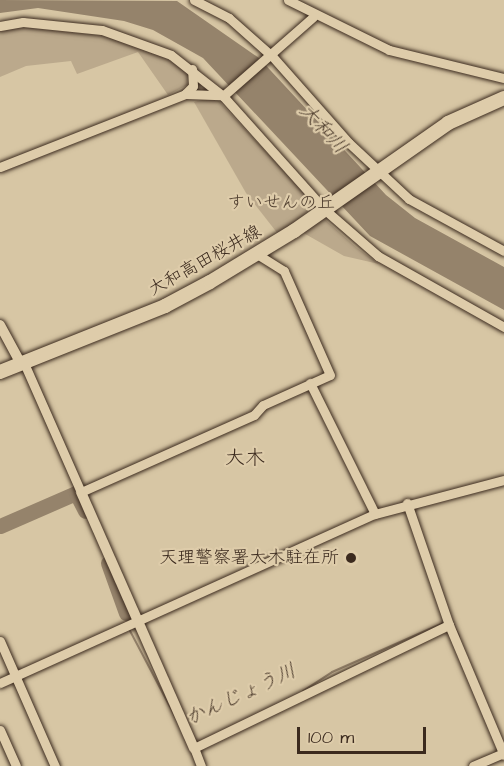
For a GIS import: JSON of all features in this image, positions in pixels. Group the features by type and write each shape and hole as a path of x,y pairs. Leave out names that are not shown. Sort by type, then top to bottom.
{"main road":[{"name":"大和高田桜井線","path":"0,372 165,306 257,254 448,123 504,98"}],"street":[{"path":"194,0 229,18 270,57 377,172 437,217 504,251"},
{"path":"288,0 313,17 389,50 504,78"},
{"path":"185,94 224,95 313,17"},
{"path":"0,26 23,22 102,30 153,44 192,69 224,95 326,207 395,268 504,327"},
{"path":"0,168 185,94 193,86 192,69"},
{"path":"81,492 254,415 310,383 330,375 284,271 257,254"},
{"path":"0,325 23,363 201,766"},
{"path":"310,383 375,514"},
{"path":"0,683 375,514 406,503 504,480"},
{"path":"406,503 449,625 504,753 473,766"},
{"path":"194,748 291,703 330,678 449,625"},
{"path":"0,640 56,766"},
{"path":"0,730 16,766"}],"green space":[{"path":"22,27 104,36 149,48 188,72 187,85 168,95 138,52 77,74 71,61 26,66 0,77 0,30"},
{"name":"すいせんの丘","path":"215,97 316,206 278,234 246,193 194,102"},
{"path":"321,216 379,264 344,256 300,231"}],"water":[{"name":"大和川","path":"0,0 177,1 259,58 386,195 415,218 504,267 504,310 370,236 203,58 153,30 124,21 38,8 0,13"}],"waterway":[{"name":"かんじょう川","path":"0,526 76,493 85,511"},
{"name":"かんじょう川","path":"108,563 126,613"},
{"name":"かんじょう川","path":"126,613 128,623"},
{"name":"かんじょう川","path":"451,621 459,636"},
{"name":"かんじょう川","path":"303,691 332,672 443,623"},
{"name":"かんじょう川","path":"129,629 189,743"}],"place":[{"name":"天理警察署大木駐在所","path":"351,558"}],"district":[{"name":"大木","path":"245,458"}]}
